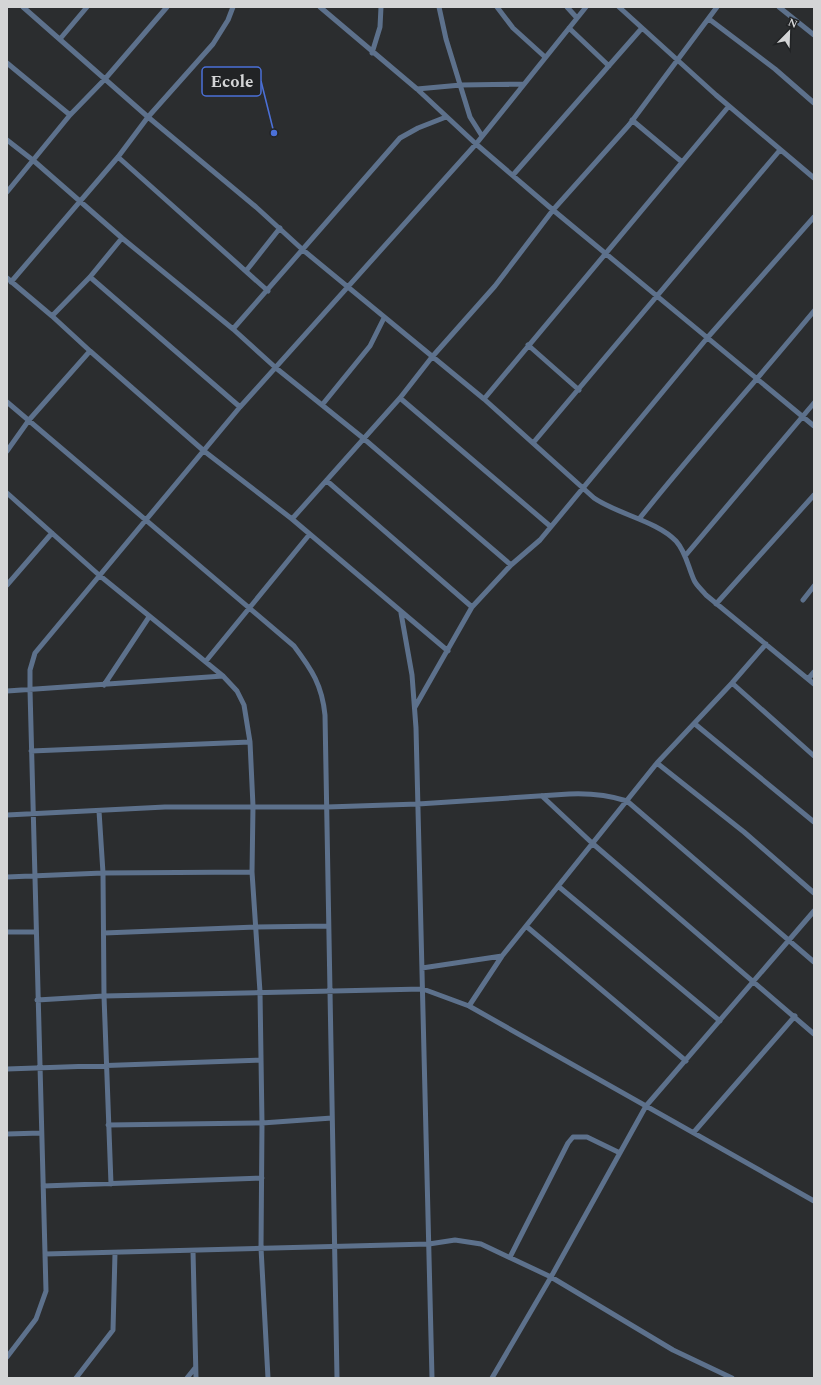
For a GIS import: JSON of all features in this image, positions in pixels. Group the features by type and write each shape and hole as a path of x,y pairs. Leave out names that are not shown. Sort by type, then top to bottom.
{"street":[{"path":"23,7 148,117 280,228 303,250 432,358 484,399 582,487 601,502 639,519 676,541 685,556 694,582 716,604 814,684"},
{"path":"60,39 87,7"},
{"path":"7,192 34,161 70,115 105,80 167,7"},
{"path":"232,7 228,20 213,44 148,117 118,157 80,202 9,280 52,316 204,451 292,520 448,652"},
{"path":"320,7 372,53 417,89 476,144 553,210 658,295 814,426"},
{"path":"372,53 380,27 381,7"},
{"path":"438,7 470,117 482,136"},
{"path":"497,7 513,28 545,57"},
{"path":"567,7 577,18"},
{"path":"7,1357 27,1333 42,1306 46,1291 31,751 30,670 35,653 240,407 476,144 586,7"},
{"path":"619,7 729,106 814,178"},
{"path":"292,520 400,398 432,358 495,286 553,210 632,120 717,7"},
{"path":"779,7 814,36"},
{"path":"709,19 775,69 814,103"},
{"path":"569,28 609,66"},
{"path":"513,175 642,28"},
{"path":"7,63 70,115"},
{"path":"417,89 524,84"},
{"path":"484,399 605,252 729,106"},
{"path":"233,329 268,291 400,138 418,128 446,116"},
{"path":"632,120 682,162"},
{"path":"7,140 34,161 122,238 233,329 276,368 363,438 511,565"},
{"path":"533,444 780,150"},
{"path":"118,157 268,291"},
{"path":"414,706 448,652 472,607 511,565 530,550 582,487 633,429 708,337 814,217"},
{"path":"246,271 280,228"},
{"path":"52,316 90,277 122,238"},
{"path":"90,277 240,407"},
{"path":"639,519 696,449 814,311"},
{"path":"322,405 370,346 384,318"},
{"path":"528,345 579,390"},
{"path":"7,451 30,420 90,351"},
{"path":"400,398 550,526"},
{"path":"7,402 294,646 313,672 320,686 325,715 337,1378"},
{"path":"685,556 814,403"},
{"path":"327,481 472,607"},
{"path":"7,493 99,575 223,676 237,691 244,704 250,742 253,806 252,872 260,992 262,1123 261,1248 268,1378"},
{"path":"716,604 814,495"},
{"path":"7,585 9,579 52,533"},
{"path":"206,661 309,535"},
{"path":"803,600 814,586"},
{"path":"401,613 412,675 418,804 432,1378"},
{"path":"104,685 150,617"},
{"path":"469,1006 502,956 657,763 732,684 766,644"},
{"path":"808,679 814,672"},
{"path":"7,691 223,676"},
{"path":"732,684 814,756"},
{"path":"695,724 814,822"},
{"path":"31,751 250,742"},
{"path":"657,763 744,832 814,893"},
{"path":"7,815 165,807 327,807 418,804 591,793 611,796 627,801 814,962"},
{"path":"542,796 592,843 795,1016 814,1034"},
{"path":"99,810 103,873 104,996 111,1184"},
{"path":"7,877 103,873 252,872"},
{"path":"558,886 720,1021"},
{"path":"492,1378 551,1277 646,1106 814,911"},
{"path":"104,933 256,927 329,926"},
{"path":"526,926 686,1060"},
{"path":"7,932 36,932"},
{"path":"422,968 502,956"},
{"path":"37,1000 104,996 423,989 469,1006 814,1201"},
{"path":"694,1132 795,1016"},
{"path":"7,1069 261,1060"},
{"path":"108,1125 262,1123 332,1118"},
{"path":"7,1134 41,1133"},
{"path":"510,1257 573,1137 587,1137 620,1153"},
{"path":"43,1186 262,1178"},
{"path":"45,1254 193,1251 335,1245 429,1244 455,1240 481,1244 551,1277 673,1350 732,1378"},
{"path":"193,1251 196,1378"},
{"path":"76,1378 113,1330 115,1253"},
{"path":"187,1378 195,1368"}],"place":[{"name":"Ecole","path":"274,133"}]}
